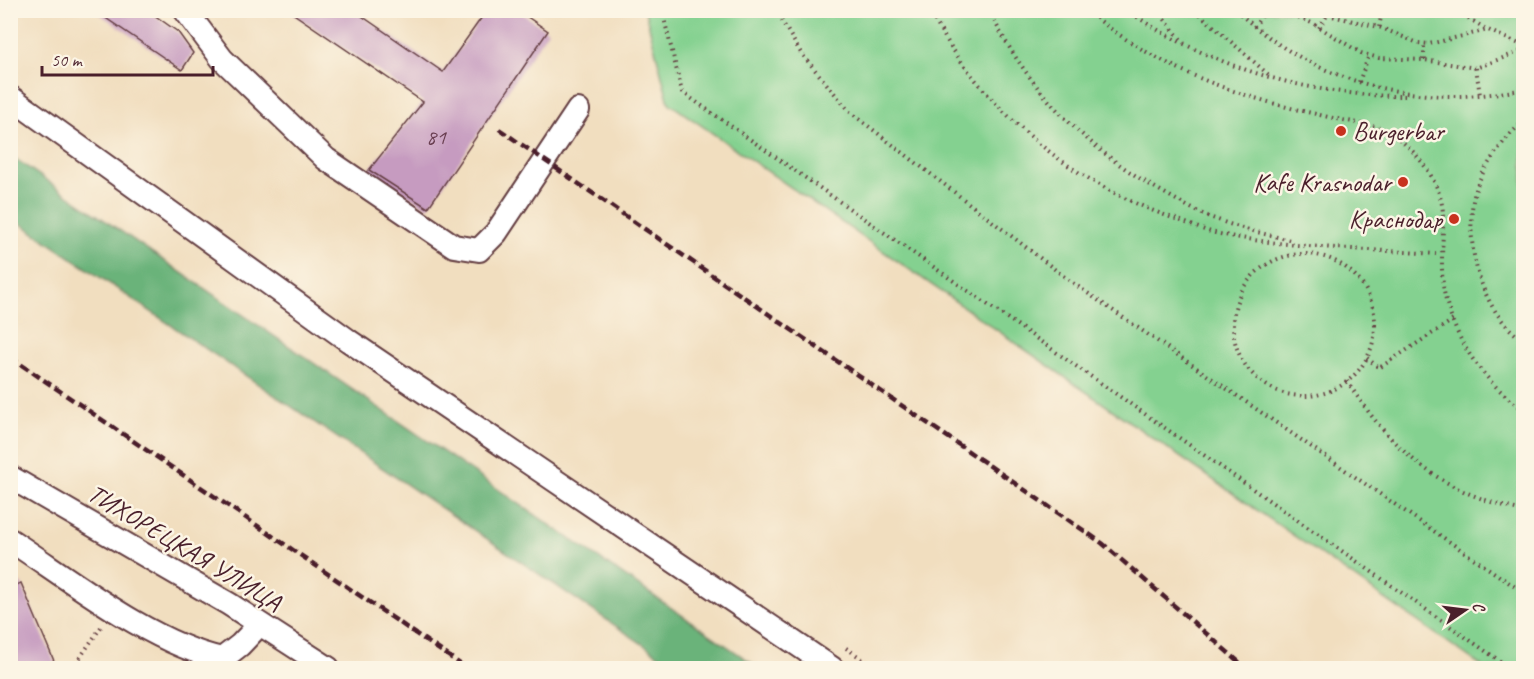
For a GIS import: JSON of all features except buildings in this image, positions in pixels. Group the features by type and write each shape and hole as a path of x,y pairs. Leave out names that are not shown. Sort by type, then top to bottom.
{"street":[{"path":"185,10 222,59 327,159 454,246 479,250 496,233 578,110"},
{"path":"10,97 349,341 832,669"},
{"name":"ТИХОРЕЦКАЯ УЛИЦА","path":"10,477 260,625 328,669"},
{"path":"10,540 114,609 180,646 222,658 240,645 260,625"}],"path":[{"path":"662,10 682,92 1510,669"},
{"path":"774,10 801,52 850,112 1070,281 1524,593"},
{"path":"929,10 970,74 1005,114 1062,163 1103,189 1137,206 1214,232 1308,245 1436,254"},
{"path":"989,10 1038,90 1069,125 1098,150 1136,177 1212,218 1308,245"},
{"path":"1087,10 1171,66 1213,84 1289,107 1384,129 1400,137 1425,166 1443,210 1443,274 1446,304 1453,320 1468,353 1491,384 1524,410"},
{"path":"1127,10 1152,28 1186,46 1272,77 1309,87 1357,95 1418,96 1480,95 1524,89"},
{"path":"1157,10 1186,46"},
{"path":"1195,10 1272,77"},
{"path":"1236,10 1254,27 1318,68 1382,90 1418,96"},
{"path":"1254,27 1266,10"},
{"path":"1281,10 1379,58 1424,60 1476,68 1524,48"},
{"path":"1323,10 1328,14 1379,27 1424,44 1488,30"},
{"path":"1379,27 1380,11 1457,11 1524,48"},
{"path":"1319,28 1328,14"},
{"path":"1424,44 1424,60"},
{"path":"1359,82 1369,55"},
{"path":"1476,68 1480,95"},
{"path":"1524,121 1492,156 1473,199 1471,243 1485,294 1506,329 1524,341"},
{"path":"1307,254 1308,245"},
{"path":"1307,254 1339,263 1353,273 1364,286 1374,315 1374,337 1367,358 1347,381 1321,394 1305,396 1276,390 1251,371 1236,345 1233,328 1235,311 1248,281 1274,260 1307,254"},
{"path":"1367,358 1379,368 1453,320"},
{"path":"1347,381 1373,420 1392,443 1415,461 1467,493 1524,511"},
{"path":"73,669 114,609"}],"green space":[{"path":"645,11 1523,11 1523,668 1485,668 669,103"},
{"path":"10,156 759,668 678,668 11,217"}],"railway":[{"path":"499,129 1102,543 1246,668"},
{"path":"10,357 466,668"}],"place":[{"name":"Burgerbar","path":"1341,131"},
{"name":"Kafe Krasnodar","path":"1403,182"},
{"name":"Краснодар","path":"1454,219"}]}
